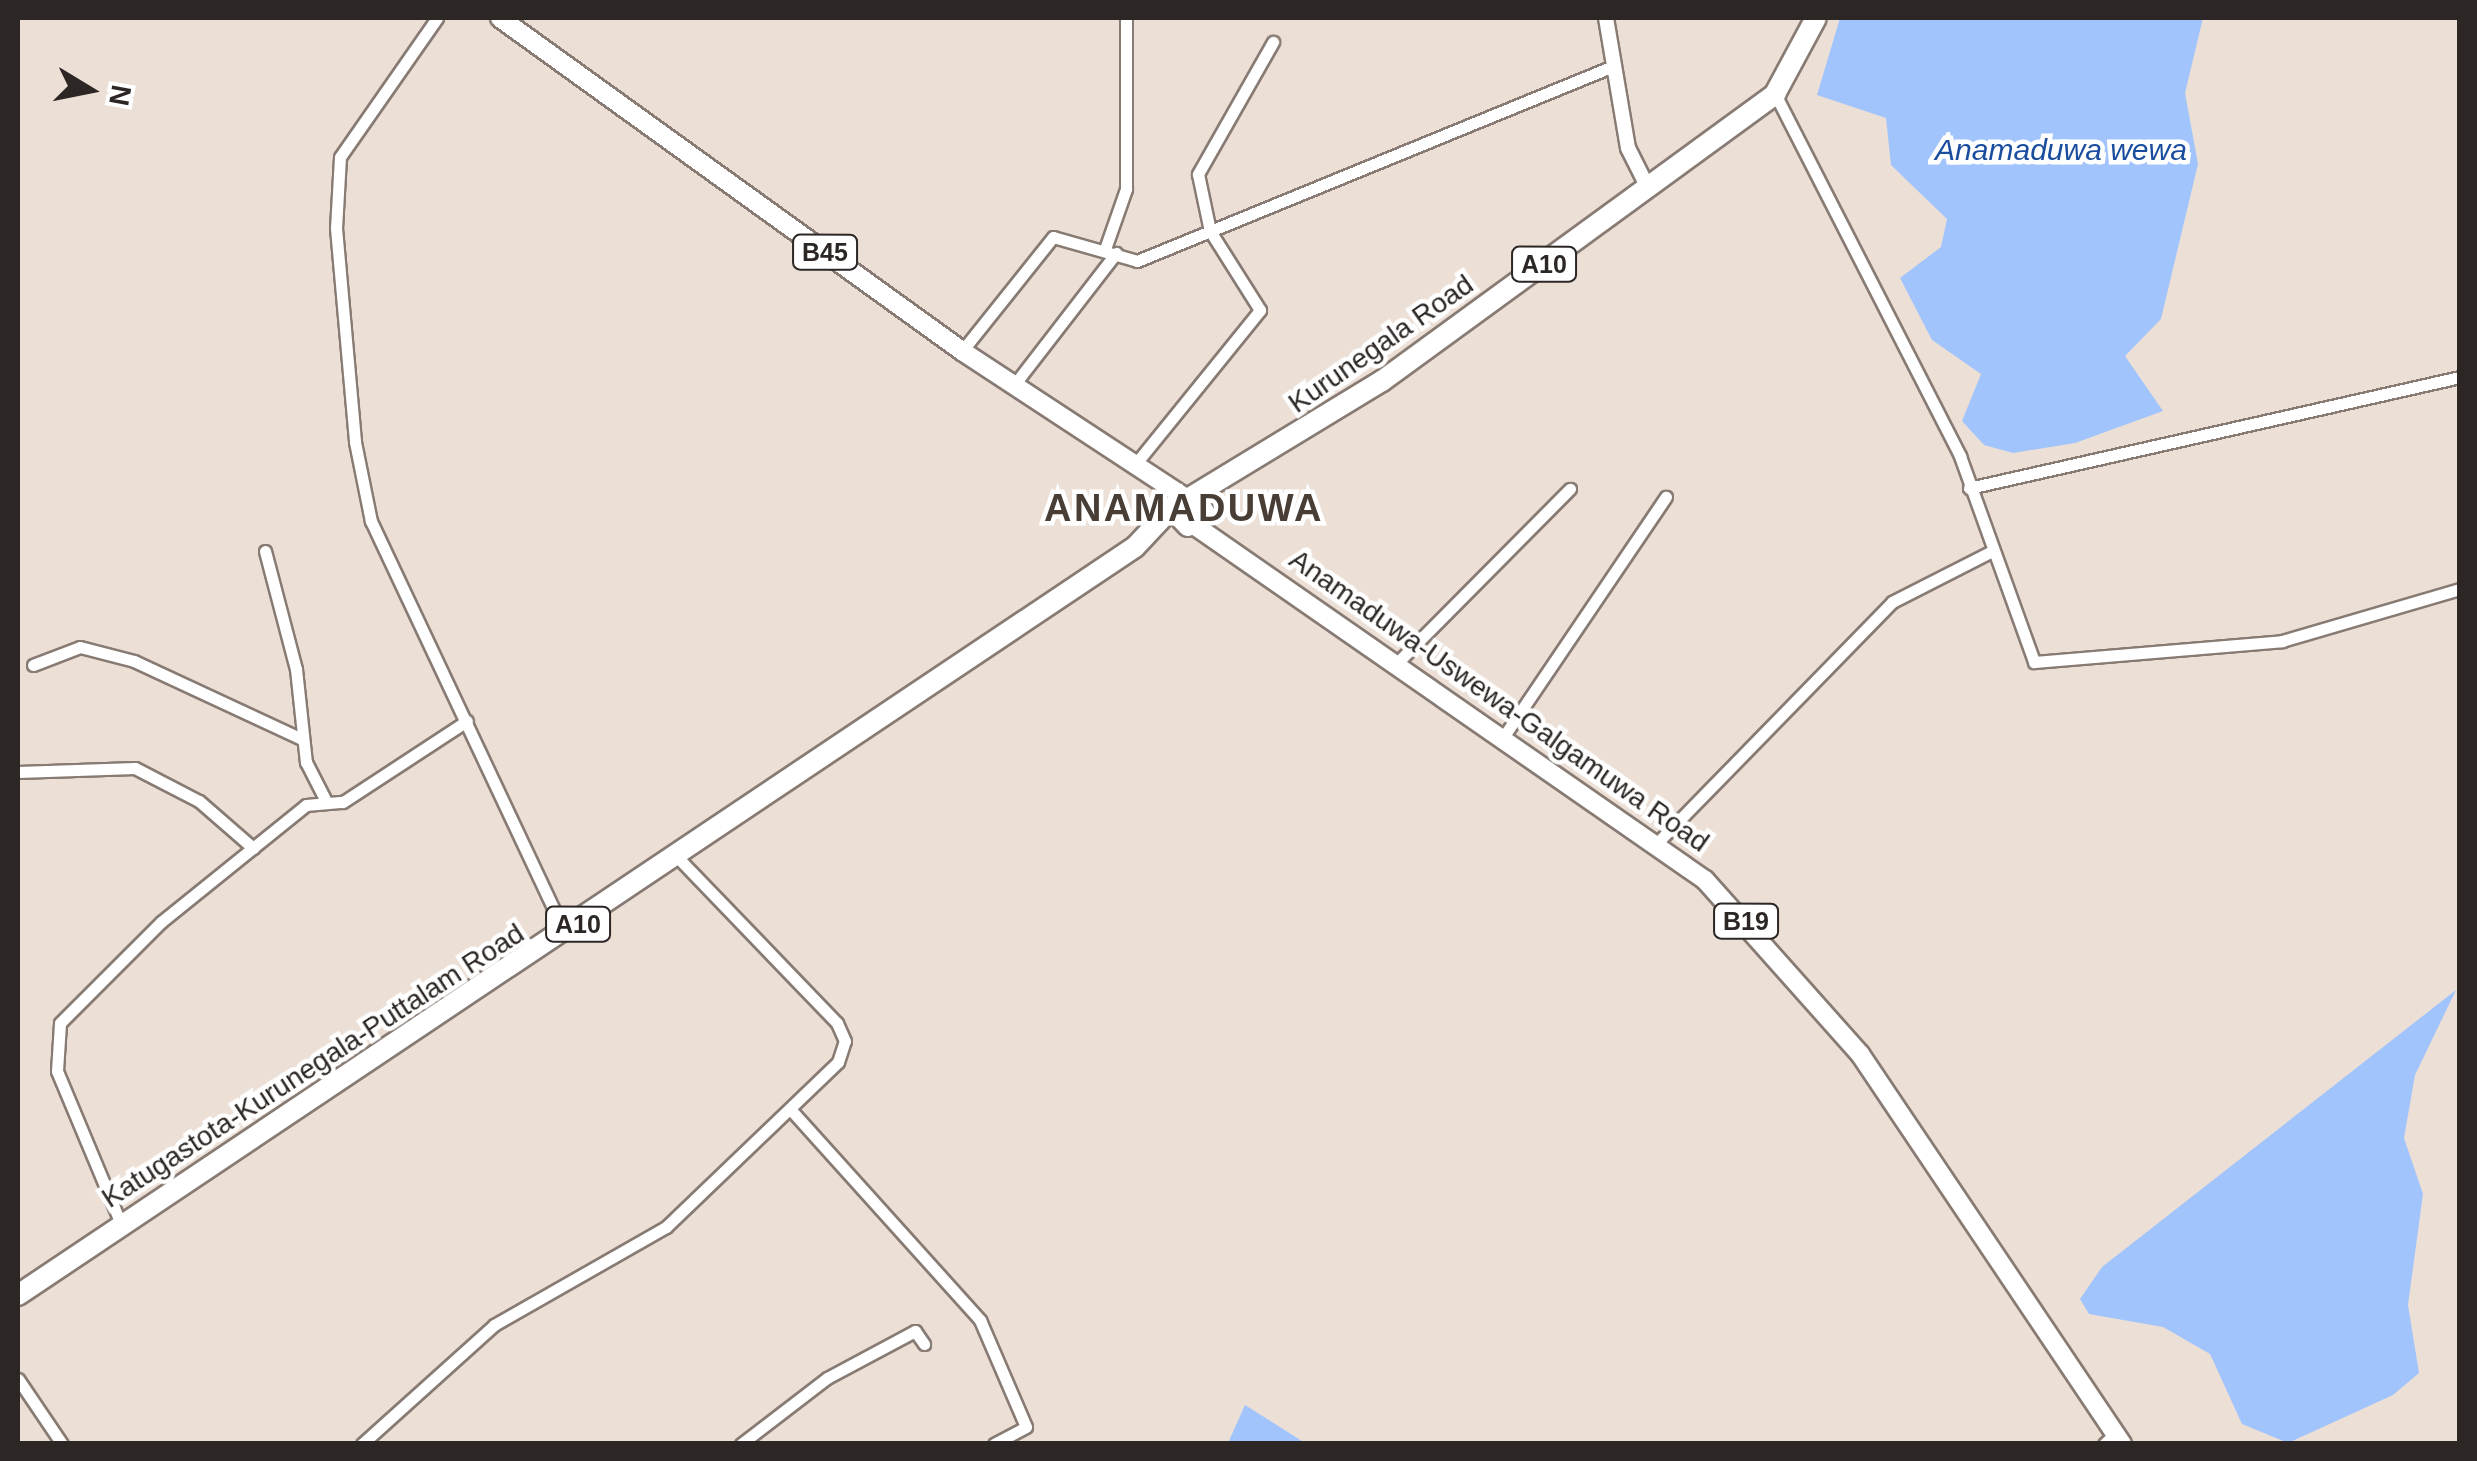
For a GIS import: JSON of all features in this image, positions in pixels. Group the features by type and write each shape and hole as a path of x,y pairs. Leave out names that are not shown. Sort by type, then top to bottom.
{"highway":[{"name":"Kurunegala Road","path":"1189,511 1648,188 1774,94 1816,18"},
{"name":"Katugastota-Kurunegala-Puttalam Road","path":"18,1294 678,858 1189,511"}],"main road":[{"name":"B45","path":"500,18 1189,511"},
{"name":"Anamaduwa-Uswewa-Galgamuwa Road","path":"1189,511 1396,664 1658,842 1768,943 1860,1054 2114,1440"}],"street":[{"path":"438,18 340,158 334,192 355,442 372,521 467,721 488,784 565,933"},
{"path":"1014,386 1111,251 1126,189 1126,18"},
{"path":"1606,18 1611,67 1628,148 1648,188"},
{"path":"1131,468 1260,310 1210,231 1198,174 1274,42"},
{"path":"962,351 1042,244 1070,238 1137,261 1611,67"},
{"path":"1774,94 1969,488 2022,648 2049,667 2282,641 2460,590"},
{"path":"1969,488 2460,377"},
{"path":"1396,664 1570,489"},
{"path":"1504,736 1666,497"},
{"path":"265,551 296,669 302,739 327,803"},
{"path":"1658,842 1892,602 1990,552"},
{"path":"33,665 80,647 134,661 302,739"},
{"path":"121,1224 57,1072 53,1038 91,987 306,805 327,803 374,785 467,721"},
{"path":"18,772 135,768 199,800 253,848"},
{"path":"362,1444 494,1325 666,1228 838,1062 845,1042 837,1023 678,858"},
{"path":"792,1110 980,1320 1026,1427 994,1444"},
{"path":"740,1444 827,1378 915,1331 924,1344"},
{"path":"18,1379 62,1444"}],"water":[{"name":"Anamaduwa wewa","path":"1840,18 2203,18 2185,93 2198,164 2161,319 2125,356 2163,411 2075,443 2013,453 1984,445 1962,421 1981,374 1932,340 1900,278 1941,247 1947,219 1891,165 1886,118 1817,95"},
{"path":"2456,990 2415,1075 2404,1138 2423,1194 2408,1305 2419,1373 2393,1395 2288,1443 2242,1424 2210,1354 2163,1327 2089,1314 2080,1299 2102,1267"},
{"path":"1245,1405 1305,1443 1228,1443"}],"district":[{"name":"ANAMADUWA","path":"1184,509"}]}
